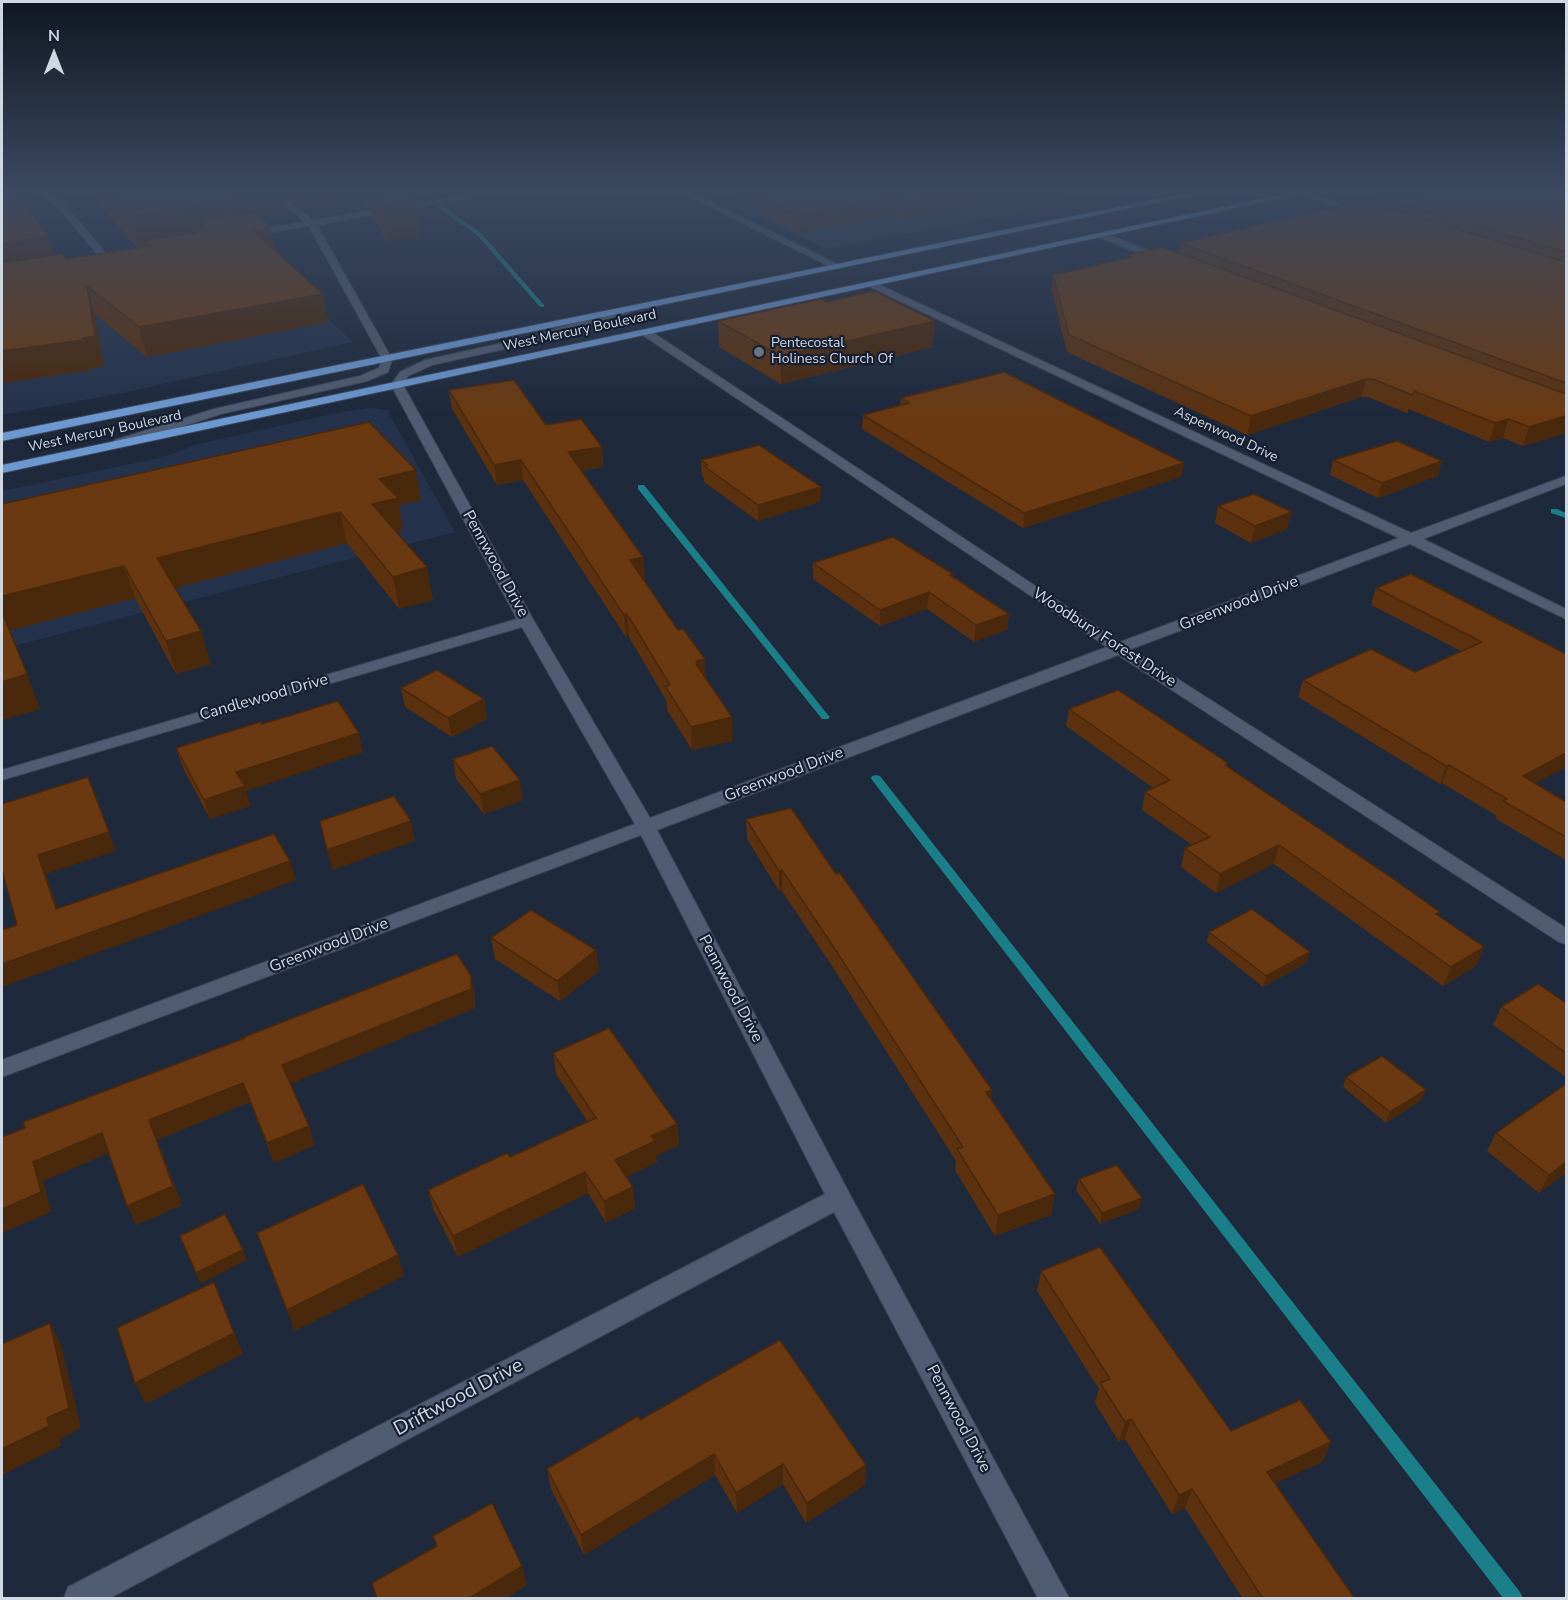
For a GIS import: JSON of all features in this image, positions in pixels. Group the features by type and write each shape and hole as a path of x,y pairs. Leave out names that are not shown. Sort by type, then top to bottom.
{"highway":[{"name":"West Mercury Boulevard","path":"2,437 838,267"},
{"name":"West Mercury Boulevard","path":"2,469 952,267"}],"street":[{"path":"109,446 218,411 371,377 384,370 387,358 334,267"},
{"name":"Aspenwood Drive","path":"871,284 1412,539 1566,615"},
{"path":"397,385 404,374 429,362 532,340 626,310"},
{"name":"Woodbury Forest Drive","path":"645,332 1120,649 1566,937"},
{"name":"Pennwood Drive","path":"397,385 526,621 645,827 1054,1599"},
{"name":"Greenwood Drive","path":"2,1069 1566,480"},
{"name":"Candlewood Drive","path":"2,776 526,621"},
{"name":"Driftwood Drive","path":"79,1599 840,1198"}],"shaded area":[{"path":"281,274 353,342 122,393 2,415 2,322"},
{"path":"371,408 387,410 455,532 2,649 2,491 163,457 198,444 341,412"}],"building":[{"path":"2,267 293,267 323,294 139,327 87,286 95,336 83,338 83,340 2,351"},
{"path":"1090,267 1216,267 1566,394 1566,416 1529,427 1509,419 1495,423 1414,391 1412,395 1373,379 1366,379 1251,416 1069,335 1053,275"},
{"path":"1245,267 1566,267 1566,383"},
{"path":"874,291 935,321 781,356 718,321 821,299 827,302"},
{"path":"1004,372 1184,463 1024,513 863,415 909,403 901,398"},
{"path":"514,380 546,425 581,419 602,447 568,452 643,557 630,560 678,630 683,629 705,659 696,661 698,663 696,664 732,717 691,727 665,686 670,685 627,614 624,615 521,460 494,465 449,390"},
{"path":"369,422 416,470 379,479 398,498 372,504 427,567 393,577 340,512 157,558 201,631 166,641 124,566 2,596 2,504"},
{"path":"1397,441 1442,461 1382,483 1333,460"},
{"path":"759,445 821,487 758,505 704,466 708,465 701,460"},
{"path":"1254,494 1292,512 1255,526 1218,506"},
{"path":"893,537 953,574 950,575 1009,614 976,625 929,592 880,610 813,563"},
{"path":"1411,574 1566,654 1566,753 1523,776 1566,802 1566,837 1503,801 1507,799 1449,765 1446,766 1303,680 1371,649 1415,672 1482,642 1376,588"},
{"path":"2,612 27,674 2,682"},
{"path":"437,670 484,699 448,718 401,688"},
{"path":"1118,690 1228,763 1225,765 1392,878 1440,912 1436,914 1484,947 1451,967 1279,845 1220,874 1185,848 1210,837 1145,792 1170,780 1069,709"},
{"path":"338,701 359,733 236,772 245,786 204,800 176,748 260,722 262,724"},
{"path":"492,746 520,780 480,794 453,759"},
{"path":"88,777 109,832 38,855 56,909 274,834 290,861 2,964 2,930 17,925 2,870 2,804"},
{"path":"394,796 411,821 327,850 320,821"},
{"path":"791,808 836,874 840,873 992,1090 986,1092 1055,1194 998,1215 957,1149 963,1147 833,946 782,870 779,871 746,819"},
{"path":"1252,909 1310,952 1266,976 1209,932"},
{"path":"531,910 596,950 557,981 491,938"},
{"path":"457,954 471,976 471,989 282,1065 309,1126 267,1143 243,1083 149,1120 173,1186 127,1206 102,1133 33,1162 41,1192 2,1209 2,1137 25,1128 23,1122 245,1038"},
{"path":"1538,984 1566,1003 1566,1053 1501,1007"},
{"path":"609,1028 677,1124 651,1136 655,1141 615,1160 633,1187 604,1201 585,1172 453,1236 428,1190 507,1153 510,1157 596,1118 553,1053"},
{"path":"1382,1056 1426,1090 1390,1112 1346,1077"},
{"path":"1566,1084 1566,1162 1549,1175 1496,1133"},
{"path":"1117,1165 1142,1198 1102,1213 1079,1179"},
{"path":"363,1184 398,1255 287,1310 257,1233"},
{"path":"225,1214 243,1250 196,1273 180,1236"},
{"path":"1100,1247 1231,1431 1300,1400 1331,1442 1267,1472 1355,1599 1263,1599 1192,1489 1179,1495 1131,1419 1125,1422 1100,1383 1110,1379 1041,1271"},
{"path":"214,1282 234,1333 135,1383 117,1328"},
{"path":"50,1323 69,1408 47,1418 49,1426 2,1449 2,1344"},
{"path":"780,1340 866,1465 807,1503 783,1464 736,1493 714,1454 581,1535 547,1469 638,1416 640,1420"},
{"path":"492,1503 522,1566 468,1599 377,1599 372,1583 437,1546 433,1536"}],"waterway":[{"path":"508,267 542,306"},
{"path":"641,487 825,717"},
{"path":"1554,511 1566,516"},
{"path":"876,778 1514,1598"}],"place":[{"name":"Pentecostal Holiness Church Of","path":"759,352"}]}
